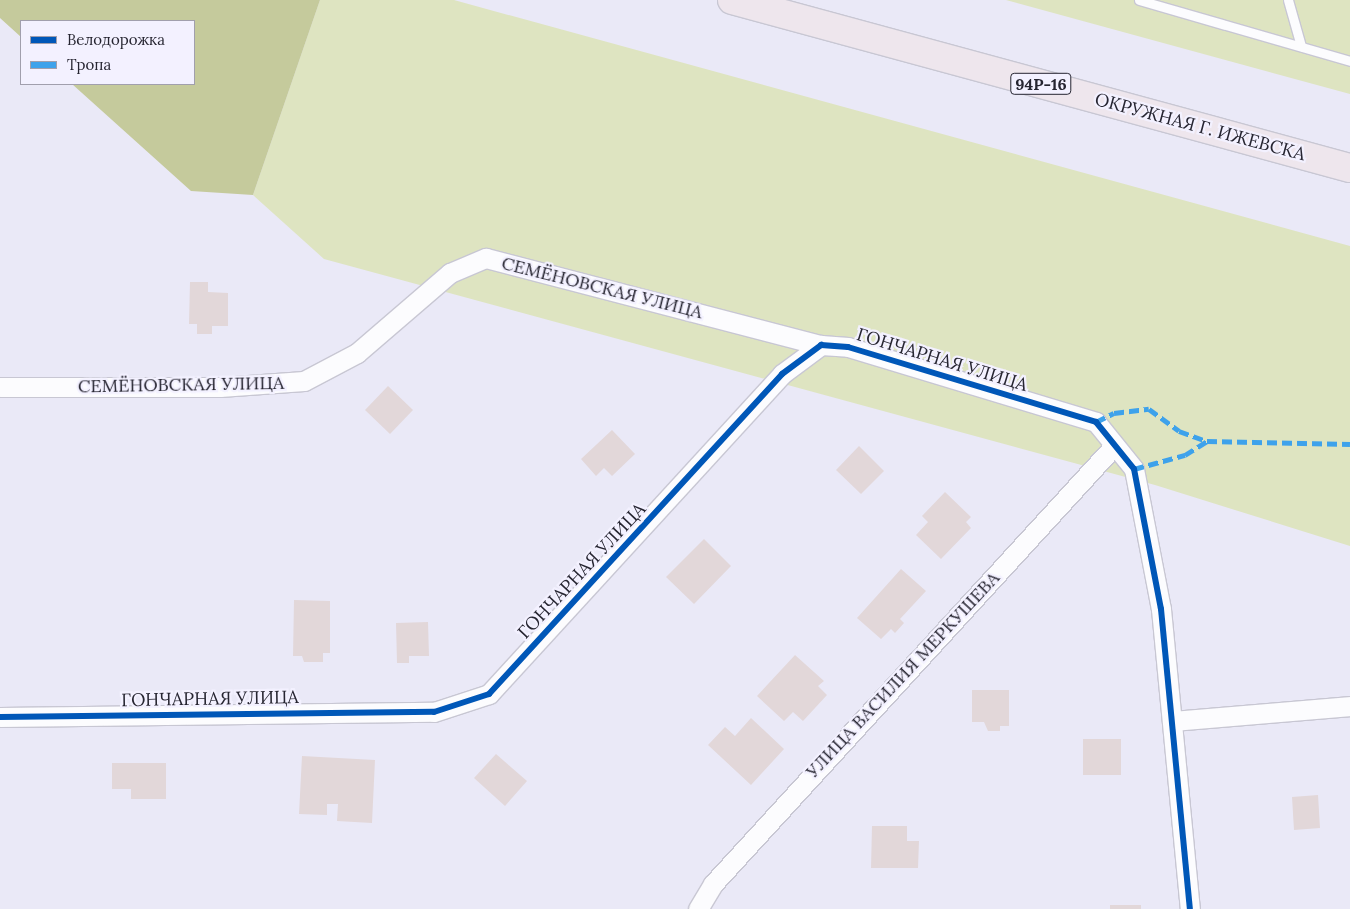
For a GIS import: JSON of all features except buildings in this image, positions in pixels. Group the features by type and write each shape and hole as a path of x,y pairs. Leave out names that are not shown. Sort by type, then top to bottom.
{"main road":[{"name":"ОКРУЖНАЯ Г. ИЖЕВСКА","path":"732,0 1350,168"}],"street":[{"name":"СЕМЁНОВСКАЯ УЛИЦА","path":"0,387 220,388 304,381 357,353 450,273 486,258 821,345"},
{"name":"ГОНЧАРНАЯ УЛИЦА","path":"0,717 434,712 489,694 782,374 821,345 848,347 1096,422 1134,469 1152,554 1173,722 1190,909"},
{"name":"УЛИЦА ВАСИЛИЯ МЕРКУШЕВА","path":"698,909 713,884 1114,446"},
{"path":"1173,722 1350,706"}],"lane":[{"path":"1139,0 1350,61"},
{"path":"1288,0 1301,46"}],"green space":[{"path":"0,0 320,0 253,195 191,191 73,85 195,85 195,20 20,20 20,36 0,18"},
{"path":"320,0 454,0 1350,246 1350,546 1155,485 324,259 253,195"},
{"path":"1006,0 1350,0 1350,94"}],"marked path":[{"path":"1096,422 1114,413 1149,409 1179,431 1207,441"},
{"path":"1134,469 1185,455 1207,441 1350,444"}],"cycle path":[{"path":"0,717 434,712 489,694 782,374 821,345 848,347 1096,422 1134,469 1161,609 1190,909"}]}
